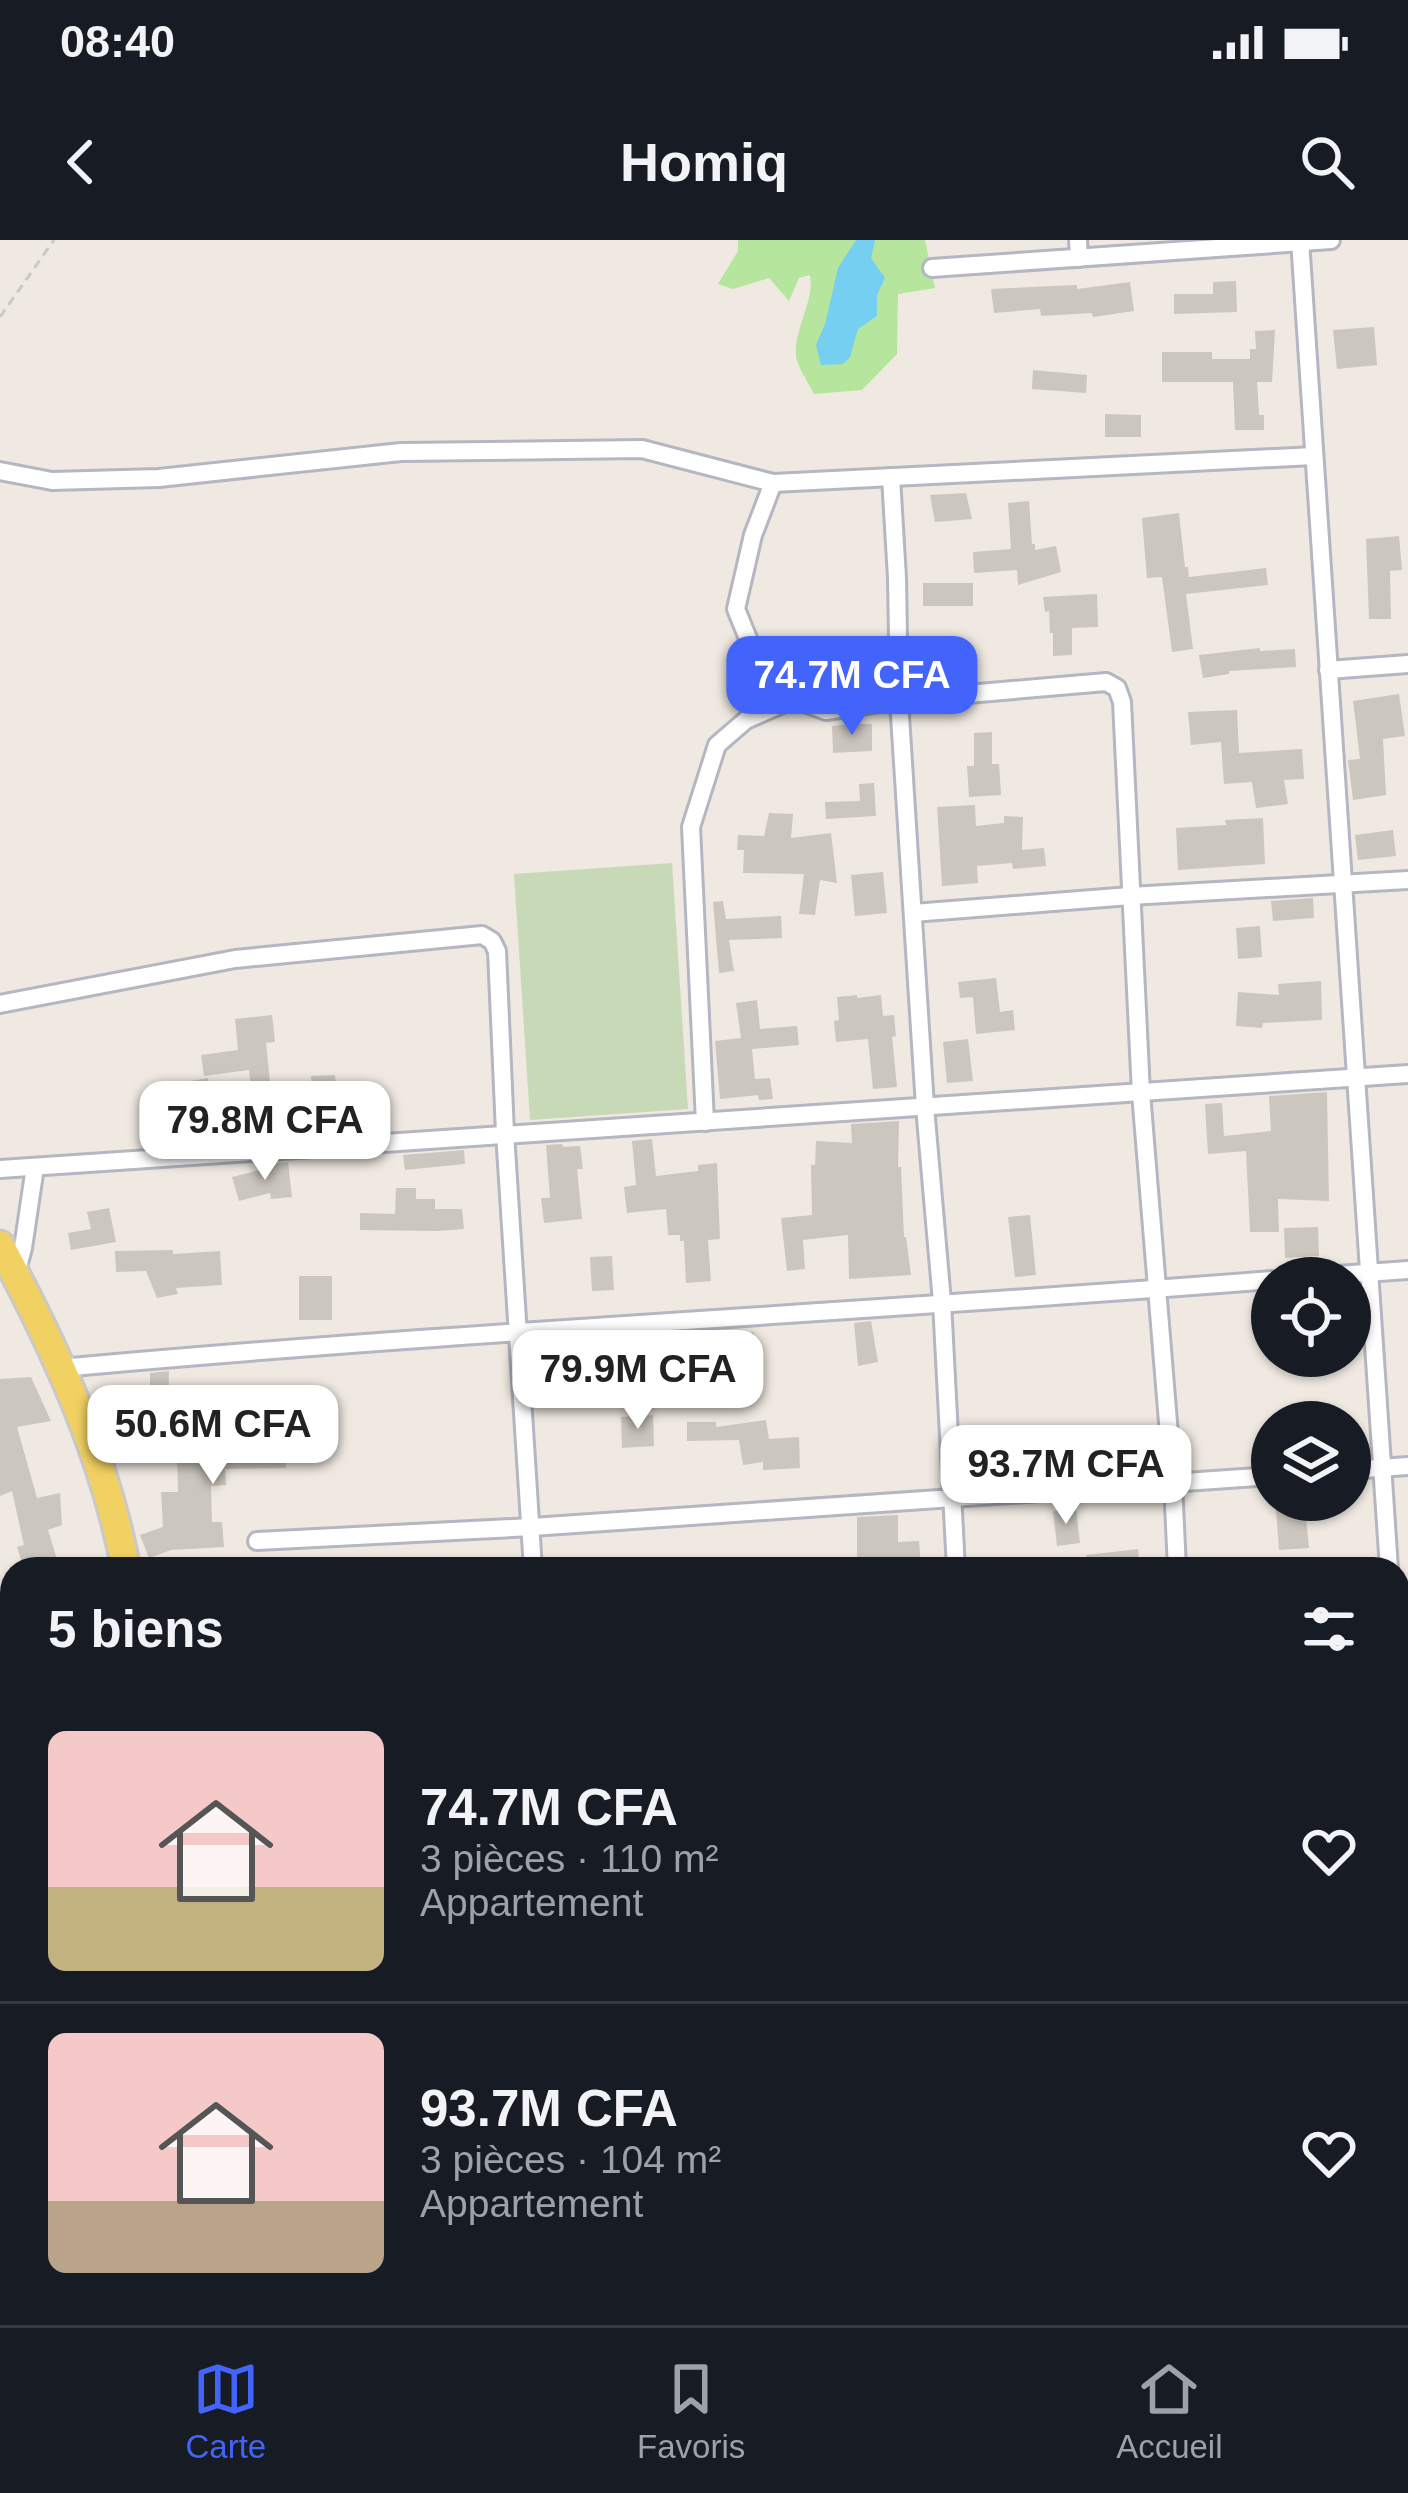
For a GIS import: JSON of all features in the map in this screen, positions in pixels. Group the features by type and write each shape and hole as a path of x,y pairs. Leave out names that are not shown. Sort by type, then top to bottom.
{"main road":[{"path":"0,1245 8,1280 61,1368 106,1490 123,1557"}],"street":[{"path":"932,268 1078,249 1331,240"},
{"path":"1300,241 1369,1257"},
{"path":"0,471 52,482 159,478 401,452 642,449 773,483 1314,457"},
{"path":"891,478 899,700 956,1557"},
{"path":"773,483 753,535 736,609 760,668 794,699 826,711 1106,682 1117,688 1122,702 1142,1094 1176,1557"},
{"path":"1328,670 1408,664"},
{"path":"705,1122 691,827 717,745 746,720 794,699"},
{"path":"913,913 1408,880"},
{"path":"0,1004 235,959 482,935 492,941 497,951 533,1557"},
{"path":"0,1169 1408,1075"},
{"path":"8,1280 23,1248 34,1166"},
{"path":"1371,1272 1408,1270"},
{"path":"61,1368 292,1347 1251,1282"},
{"path":"1371,1290 1388,1557"},
{"path":"1371,1469 1408,1466"},
{"path":"256,1541 532,1527 1251,1477"}],"path":[{"path":"0,316 54,240"}],"green space":[{"path":"738,240 925,240 935,288 898,294 897,354 862,390 814,394 796,356 810,275 799,278 789,301 769,278 733,289 718,284 738,251"},
{"path":"672,863 688,1109 530,1120 514,874"}],"water":[{"path":"856,240 875,240 871,258 885,278 877,295 877,316 858,329 850,357 843,364 821,365 816,345 838,268"}],"building":[{"path":"1236,281 1237,312 1174,314 1174,294 1213,294 1213,282"},
{"path":"1130,282 1134,311 1093,317 1092,313 1041,316 1040,309 994,313 991,289 1077,285 1077,289"},
{"path":"1374,327 1377,365 1337,369 1333,330"},
{"path":"1275,330 1272,382 1257,382 1264,430 1235,430 1233,382 1162,382 1162,352 1212,352 1212,359 1250,359 1250,349 1256,349 1255,331"},
{"path":"1033,370 1087,375 1086,393 1032,389"},
{"path":"1105,414 1141,415 1141,437 1105,437"},
{"path":"966,493 972,519 935,522 930,495"},
{"path":"1029,501 1032,544 1035,550 1056,546 1061,572 1018,585 1017,570 974,573 973,552 1011,549 1008,503"},
{"path":"1179,513 1189,577 1266,568 1268,585 1186,594 1193,649 1172,652 1162,577 1147,578 1142,518"},
{"path":"1399,536 1402,570 1390,571 1391,619 1369,619 1366,539"},
{"path":"923,583 973,583 973,606 923,606"},
{"path":"1097,594 1098,627 1072,628 1072,655 1053,656 1053,633 1043,597"},
{"path":"1295,649 1296,667 1229,671 1203,678 1199,655"},
{"path":"1399,694 1405,736 1383,739 1386,795 1353,800 1348,760 1360,759 1353,701"},
{"path":"1237,710 1239,753 1302,749 1304,779 1284,780 1288,804 1256,808 1252,782 1224,784 1221,742 1191,745 1188,712"},
{"path":"872,724 872,751 833,753 832,726"},
{"path":"992,732 992,764 999,764 1001,795 969,797 967,766 974,766 974,733"},
{"path":"874,783 876,816 826,819 825,802 860,801 859,784"},
{"path":"975,805 976,826 1004,823 1004,816 1023,817 1022,850 1044,848 1046,866 977,866 978,883 942,886 937,807"},
{"path":"769,813 793,814 791,838 831,833 837,883 820,880 815,915 799,914 804,874 743,873 744,850 737,850 738,835 764,836"},
{"path":"1263,818 1265,864 1178,870 1176,828"},
{"path":"1393,830 1396,856 1358,860 1355,835"},
{"path":"883,872 887,913 855,916 851,875"},
{"path":"1313,898 1314,918 1273,921 1271,901"},
{"path":"723,901 726,919 781,916 782,938 729,940 734,971 719,973 713,902"},
{"path":"1260,926 1262,957 1238,959 1236,928"},
{"path":"996,978 1000,1012 1013,1010 1015,1030 976,1034 973,997 960,998 958,982"},
{"path":"1321,981 1322,1020 1263,1023 1262,1028 1236,1026 1238,992 1279,995 1278,984"},
{"path":"881,995 883,1016 894,1015 897,1087 873,1089 868,1039 836,1042 837,997"},
{"path":"757,1000 760,1029 797,1026 799,1045 752,1049 755,1079 770,1078 773,1099 759,1100 758,1095 720,1099 715,1041 741,1038 736,1003"},
{"path":"272,1015 275,1042 266,1043 273,1111 254,1113 249,1070 204,1076 201,1055 238,1050 235,1019"},
{"path":"968,1039 973,1081 947,1083 943,1042"},
{"path":"335,1075 339,1116 315,1119 311,1076"},
{"path":"208,1078 215,1134 182,1137 180,1117 156,1121 152,1102 187,1095 185,1082"},
{"path":"1327,1092 1329,1201 1278,1199 1279,1232 1250,1232 1246,1151 1208,1154 1205,1104 1222,1103 1224,1136 1271,1131 1269,1096"},
{"path":"899,1121 898,1167 911,1275 849,1279 848,1235 803,1240 805,1269 787,1271 781,1218 812,1215 811,1165 815,1165 816,1141 852,1143 851,1124"},
{"path":"652,1139 656,1176 698,1171 698,1165 717,1163 720,1239 708,1240 711,1281 686,1283 684,1241 680,1235 668,1235 666,1209 627,1213 624,1187 636,1185 632,1141"},
{"path":"546,1145 580,1146 583,1169 577,1169 582,1219 544,1223 541,1198 550,1198"},
{"path":"464,1150 465,1164 405,1170 403,1155"},
{"path":"288,1162 292,1197 271,1199 270,1193 239,1201 232,1177"},
{"path":"396,1188 416,1188 416,1199 435,1199 435,1209 462,1209 464,1229 360,1230 360,1213 395,1214"},
{"path":"109,1208 116,1242 71,1250 68,1233 91,1229 87,1212"},
{"path":"1030,1215 1036,1275 1015,1277 1008,1217"},
{"path":"1318,1227 1319,1256 1285,1257 1284,1228"},
{"path":"173,1250 173,1254 220,1251 222,1285 176,1288 178,1294 157,1298 146,1271 116,1272 115,1251"},
{"path":"612,1256 614,1290 592,1291 590,1257"},
{"path":"299,1276 332,1276 332,1320 299,1320"},
{"path":"871,1321 878,1362 858,1366 854,1323"},
{"path":"754,1332 756,1370 734,1372 732,1334"},
{"path":"592,1361 595,1397 570,1399 567,1363"},
{"path":"169,1371 167,1462 116,1462 116,1447 125,1446 125,1419 150,1419 150,1373"},
{"path":"31,1377 51,1421 17,1427 37,1498 60,1493 62,1525 48,1530 56,1557 20,1557 17,1547 24,1545 12,1491 0,1496 0,1379"},
{"path":"260,1405 286,1405 286,1468 225,1469 226,1485 211,1486 212,1522 222,1522 224,1547 171,1550 149,1557 140,1535 163,1527 161,1492 178,1492 177,1453 245,1451 245,1442 260,1441"},
{"path":"653,1415 654,1446 622,1448 621,1417"},
{"path":"766,1420 769,1439 799,1437 800,1468 763,1470 763,1462 743,1465 739,1440 687,1441 687,1422 716,1422 716,1427"},
{"path":"1076,1509 1080,1543 1057,1546 1053,1511"},
{"path":"898,1515 898,1542 919,1541 920,1557 857,1557 857,1517"},
{"path":"1277,1521 1306,1521 1309,1548 1279,1550"},
{"path":"1138,1549 1139,1557 1086,1557"}]}
